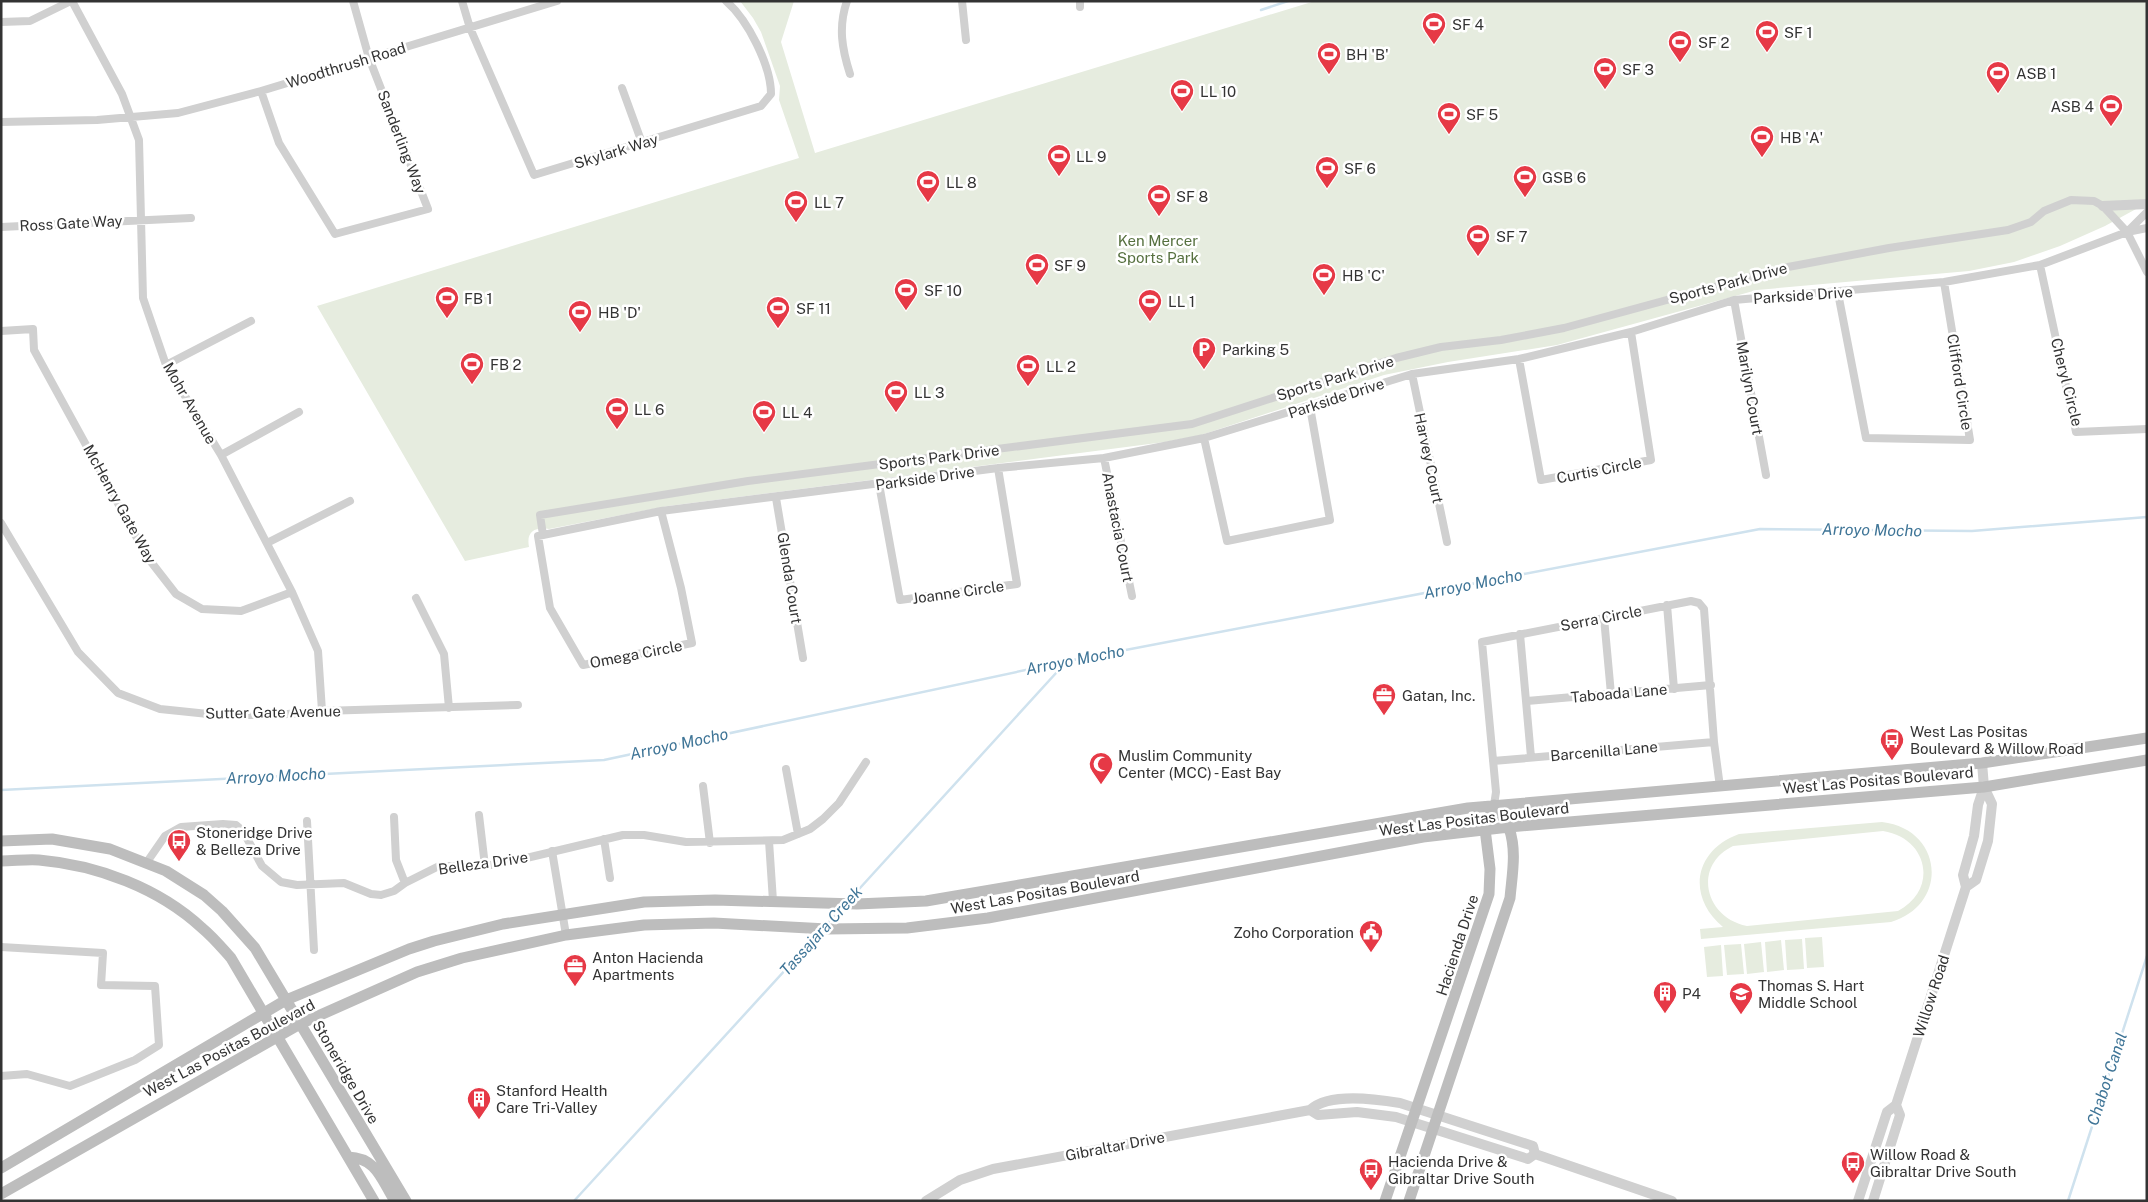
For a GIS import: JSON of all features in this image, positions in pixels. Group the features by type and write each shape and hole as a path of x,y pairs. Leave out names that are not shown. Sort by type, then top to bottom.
{"main road":[{"name":"West Las Positas Boulevard","path":"1,1168 286,1000 409,949 503,924 563,913 644,902 773,901 857,904 926,901 1421,814 1494,805 1982,763 2147,738"},
{"name":"West Las Positas Boulevard","path":"1,1194 300,1024 417,972 507,946 566,934 644,925 714,923 827,929 907,928 988,918 1423,837 1485,829 1984,787 2147,760"},
{"path":"1409,1201 1510,898 1513,846 1509,827 1494,805"},
{"name":"Hacienda Drive","path":"1385,1201 1490,894 1490,869 1485,829 1494,805"},
{"name":"Stoneridge Drive","path":"1,841 52,839 74,841 110,849 147,862 184,882 222,911 255,948 406,1201"},
{"path":"1,862 38,860 71,864 129,883 170,904 202,927 231,958 374,1201"},
{"path":"348,1157 357,1157 370,1162 395,1201"}],"street":[{"path":"1,22 30,21 72,1"},
{"name":"Mohr Avenue","path":"72,1 122,94 132,117 138,140 143,298 166,365 221,455 292,592 318,651 322,711"},
{"path":"353,1 369,58"},
{"name":"Skylark Way","path":"462,1 470,28 534,175 761,106 771,94 771,83 750,31 734,8 726,1"},
{"name":"Woodthrush Road","path":"1,122 132,117 178,113 261,91 557,1"},
{"path":"847,1 841,19 841,27 843,51 850,74"},
{"path":"962,1 966,40"},
{"name":"Sanderling Way","path":"261,91 279,143 335,234 428,209 369,58"},
{"path":"622,88 642,143"},
{"name":"Sports Park Drive","path":"541,535 540,515 748,481 1192,424 1396,358 1441,347 1501,340 1564,328 1788,267 1889,248 2008,230 2031,222 2044,211 2063,201 2094,201 2103,206"},
{"path":"2103,206 2147,204"},
{"path":"2103,206 2127,232 2147,272"},
{"name":"Parkside Drive","path":"2127,232 2147,212"},
{"name":"Ross Gate Way","path":"1,226 191,218"},
{"name":"Parkside Drive","path":"541,535 661,511 776,498 998,468 1104,458 1204,438 1310,407 1412,374 1519,359 1631,332 1734,300 1838,293 1944,282 2040,265 2127,232 2147,228"},
{"name":"Cheryl Circle","path":"2040,265 2076,432 2147,429"},
{"name":"Clifford Circle","path":"1838,293 1866,438 1970,440 1944,282"},
{"name":"Marilyn Court","path":"1734,300 1766,475"},
{"path":"166,365 251,321"},
{"name":"McHenry Gate Way","path":"1,331 33,329 34,350 148,558 176,594 202,609 241,611 292,592"},
{"name":"Curtis Circle","path":"1519,359 1541,480 1651,460 1631,332"},
{"name":"Harvey Court","path":"1412,374 1446,542"},
{"path":"1204,438 1227,541 1330,520 1310,407"},
{"path":"221,455 299,412"},
{"name":"Anastacia Court","path":"1104,458 1132,596"},
{"name":"Joanne Circle","path":"879,484 900,600 1017,584 998,468"},
{"name":"Glenda Court","path":"776,498 803,658"},
{"path":"267,543 350,502"},
{"name":"Omega Circle","path":"541,535 550,608 583,666 692,643 681,588 661,511"},
{"name":"Sutter Gate Avenue","path":"2,526 78,652 118,693 160,709 218,715 276,715 322,711 518,705"},
{"path":"416,598 444,654 449,708"},
{"name":"Serra Circle","path":"1494,805 1496,792 1482,642 1691,601 1699,603 1704,609 1714,742 1720,787"},
{"path":"1667,605 1674,689"},
{"path":"1604,618 1611,694"},
{"path":"1520,634 1531,757"},
{"name":"Taboada Lane","path":"1527,701 1710,686"},
{"name":"Barcenilla Lane","path":"1493,761 1714,742"},
{"name":"Belleza Drive","path":"147,862 151,854 171,831 181,827 236,825 243,831 255,855 270,875 281,882 297,884 344,883 371,894 381,895 394,891 405,883 439,866 485,866 604,839 644,835 686,842 769,842 798,834 823,819 839,803 866,762"},
{"name":"Willow Road","path":"1858,1201 1887,1112 1896,1105 1966,887 1976,880 1988,841 1992,804 1984,787 1982,763"},
{"path":"786,769 798,834"},
{"path":"703,786 710,843"},
{"path":"479,816 485,866"},
{"path":"394,817 396,860 405,883"},
{"path":"307,821 314,950"},
{"path":"604,839 610,878"},
{"path":"769,842 773,901"},
{"path":"552,852 566,934"},
{"path":"1,947 102,954 101,985 155,986 159,1045 135,1060 70,1086 27,1074 1,1076"},
{"name":"Gibraltar Drive","path":"926,1201 960,1180 993,1169 1310,1110 1316,1104 1328,1100 1378,1100 1418,1108 1533,1146 1535,1154"},
{"name":"Willow Road","path":"1873,1201 1900,1115 1896,1105"},
{"name":"Gibraltar Drive","path":"1310,1110 1318,1115 1376,1113 1434,1128 1528,1159 1535,1154"},
{"name":"Gibraltar Drive","path":"1535,1154 1672,1201"}],"green space":[{"name":"Ken Mercer Sports Park","path":"740,1 794,1 781,42 815,153 1315,1 2147,1 2147,203 2105,226 2060,246 2014,262 1969,271 1757,290 1557,345 1448,362 1384,375 1201,435 1165,442 668,506 536,530 530,534 529,547 465,561 317,306 799,158 779,100 780,86 761,32"},
{"path":"1882,822 1902,828 1917,838 1927,852 1932,868 1930,884 1923,900 1910,913 1891,922 1701,939 1700,929 1723,927 1711,915 1700,889 1700,876 1704,863 1712,851 1739,834","holes":["1883,831 1898,836 1910,843 1923,865 1923,878 1919,890 1911,902 1898,911 1747,926 1733,921 1721,913 1713,902 1709,890 1708,878 1712,866 1720,855 1733,846"]},
{"path":"1822,937 1824,967 1807,968 1805,938"},
{"path":"1802,939 1804,969 1787,970 1785,940"},
{"path":"1781,940 1784,970 1767,972 1765,942"},
{"path":"1761,942 1764,972 1747,974 1744,944"},
{"path":"1741,944 1744,974 1727,975 1724,945"},
{"path":"1721,945 1723,976 1707,977 1704,947"}],"waterway":[{"path":"1261,10 1288,1"},
{"name":"Arroyo Mocho","path":"1,790 604,760 1068,661 1760,529 1972,531 2147,517"},
{"name":"Tassajara Creek","path":"850,899 1067,661"},
{"name":"Tassajara Creek","path":"826,925 843,907"},
{"name":"Tassajara Creek","path":"574,1201 819,933"},
{"name":"Chabot Canal","path":"2068,1201 2147,956"}],"place":[{"name":"SF 4","path":"1434,45"},
{"name":"SF 1","path":"1767,53"},
{"name":"SF 2","path":"1680,63"},
{"name":"BH 'B'","path":"1329,75"},
{"name":"SF 3","path":"1605,90"},
{"name":"ASB 1","path":"1998,94"},
{"name":"LL 10","path":"1182,112"},
{"name":"ASB 4","path":"2111,127"},
{"name":"SF 5","path":"1449,135"},
{"name":"HB 'A'","path":"1762,158"},
{"name":"LL 9","path":"1059,177"},
{"name":"SF 6","path":"1327,189"},
{"name":"GSB 6","path":"1525,198"},
{"name":"LL 8","path":"928,203"},
{"name":"SF 8","path":"1159,217"},
{"name":"LL 7","path":"796,223"},
{"name":"SF 7","path":"1478,257"},
{"name":"SF 9","path":"1037,286"},
{"name":"HB 'C'","path":"1324,296"},
{"name":"SF 10","path":"906,311"},
{"name":"FB 1","path":"447,319"},
{"name":"LL 1","path":"1150,322"},
{"name":"SF 11","path":"778,329"},
{"name":"HB 'D'","path":"580,333"},
{"name":"Parking 5","path":"1204,370"},
{"name":"FB 2","path":"472,385"},
{"name":"LL 2","path":"1028,387"},
{"name":"LL 3","path":"896,413"},
{"name":"LL 6","path":"617,430"},
{"name":"LL 4","path":"764,433"},
{"name":"Gatan, Inc.","path":"1384,716"},
{"name":"West Las Positas Boulevard & Willow Road","path":"1892,761"},
{"name":"Muslim Community Center (MCC) - East Bay","path":"1101,785"},
{"name":"Stoneridge Drive & Belleza Drive","path":"179,862"},
{"name":"Zoho Corporation","path":"1371,953"},
{"name":"Anton Hacienda Apartments","path":"575,987"},
{"name":"P4","path":"1665,1014"},
{"name":"Thomas S. Hart Middle School","path":"1741,1015"},
{"name":"Stanford Health Care Tri-Valley","path":"479,1120"},
{"name":"Willow Road & Gibraltar Drive South","path":"1853,1184"},
{"name":"Hacienda Drive & Gibraltar Drive South","path":"1371,1191"}]}
